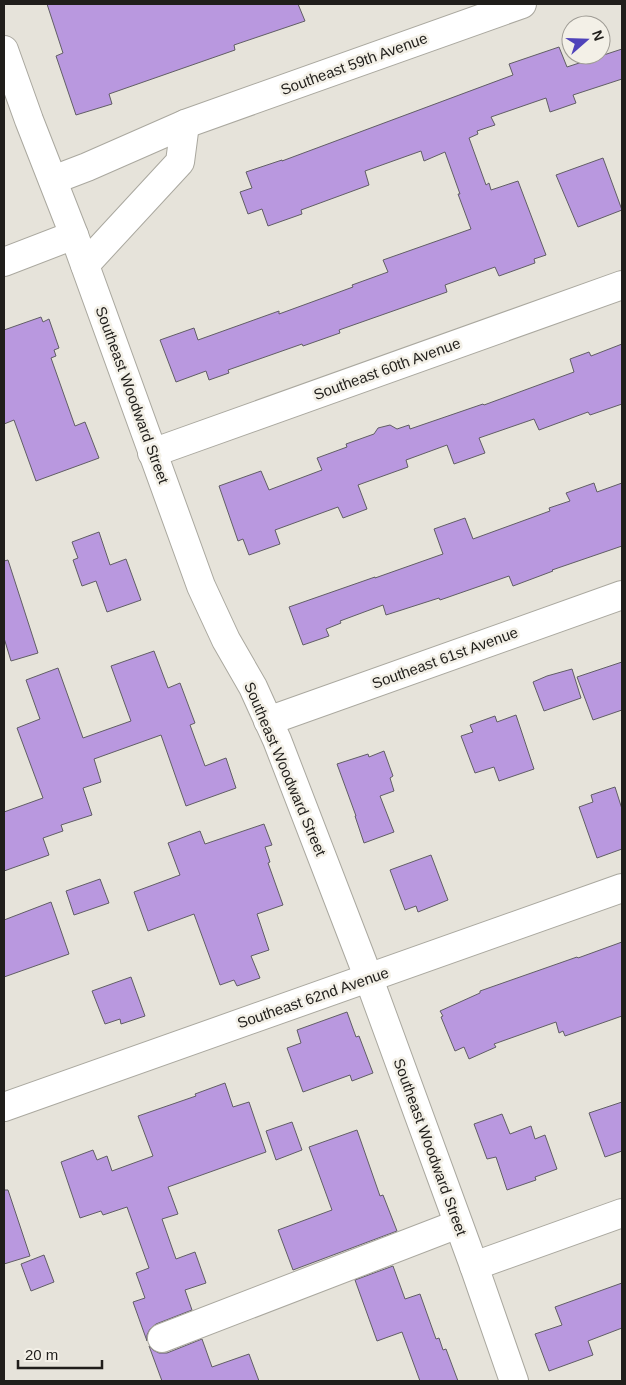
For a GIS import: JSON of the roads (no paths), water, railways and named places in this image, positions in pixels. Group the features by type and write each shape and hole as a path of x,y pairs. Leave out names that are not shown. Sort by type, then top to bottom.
{"street":[{"name":"Southeast 59th Avenue","path":"53,180 185,124 522,4"},
{"name":"Southeast Woodward Street","path":"4,50 74,235 201,586 226,640 253,687 280,748 369,978 514,1381"},
{"path":"85,266 180,162 185,124"},
{"path":"4,262 74,235"},
{"name":"Southeast 60th Avenue","path":"152,453 622,285"},
{"name":"Southeast 61st Avenue","path":"268,721 622,595"},
{"name":"Southeast 62nd Avenue","path":"4,1108 622,888"},
{"path":"474,1266 622,1213"},
{"path":"162,1338 458,1224"}]}
